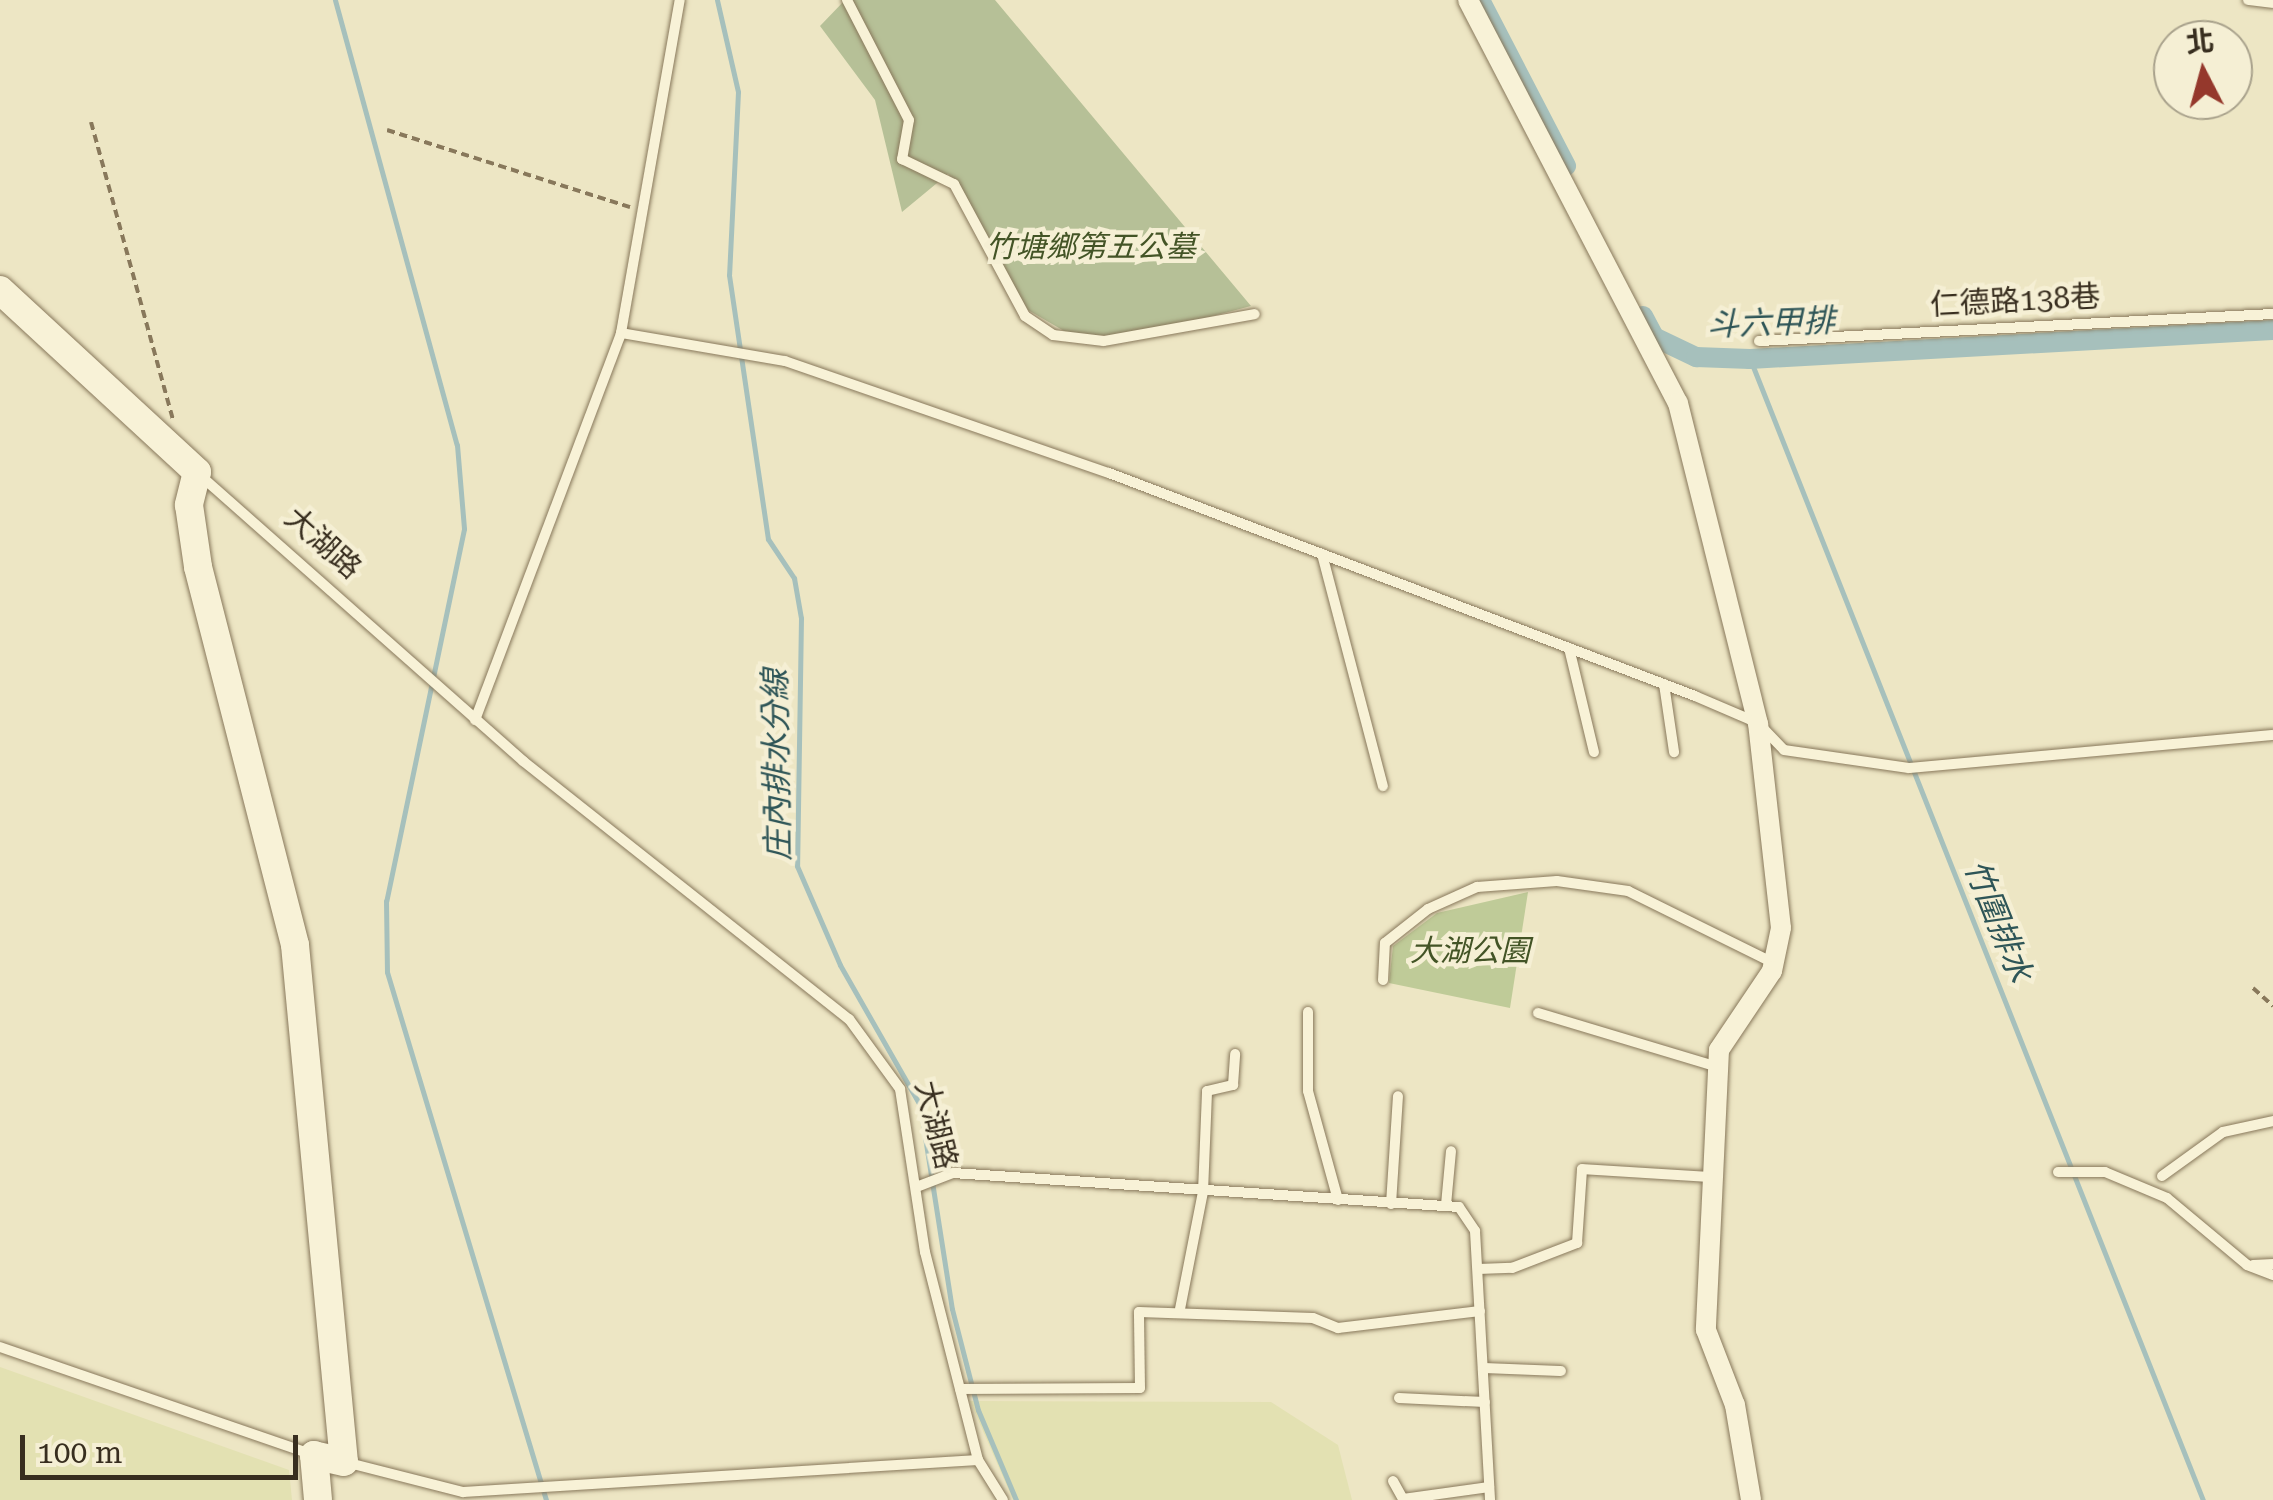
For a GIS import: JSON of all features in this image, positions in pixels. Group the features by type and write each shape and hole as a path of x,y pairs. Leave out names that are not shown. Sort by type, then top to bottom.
{"street":[{"path":"1468,0 1678,403 1758,722 1782,928 1774,963 1718,1066 1708,1177 1706,1330 1735,1405 1750,1500"},
{"path":"0,290 187,463 198,567 295,945 344,1462 314,1454 318,1500"}],"lane":[{"path":"475,720 621,333 680,0"},
{"path":"847,0 909,120 902,159 954,184 1026,316 1053,334 1104,341 1147,340 1254,314"},
{"path":"2248,0 2273,2"},
{"name":"仁德路138巷","path":"1759,342 2273,314"},
{"path":"621,333 785,361 1322,554 1664,684 1758,722 1784,750 1909,768 2273,735"},
{"name":"大湖路","path":"187,463 475,720 848,1019 900,1090 978,1460 1003,1500"},
{"path":"1322,554 1383,786"},
{"path":"1569,648 1594,752"},
{"path":"1664,684 1674,752"},
{"path":"1383,980 1385,943 1428,908 1477,887 1557,882 1628,890 1774,963"},
{"path":"1308,1012 1308,1091 1338,1200"},
{"path":"1538,1013 1718,1066"},
{"path":"1180,1309 1203,1192 1207,1091 1233,1085 1235,1054"},
{"path":"1390,1204 1398,1096"},
{"path":"2162,1176 2223,1132 2273,1122"},
{"path":"1446,1205 1451,1151"},
{"path":"1478,1269 1512,1268 1577,1243 1582,1169 1708,1177"},
{"path":"918,1186 953,1172 1459,1207 1475,1231 1490,1500"},
{"path":"2058,1172 2104,1172 2167,1198 2246,1265 2273,1275"},
{"path":"2246,1265 2273,1264"},
{"path":"960,1388 1140,1388 1139,1312 1180,1309 1312,1318 1338,1328 1480,1311"},
{"path":"0,1347 314,1454"},
{"path":"1483,1368 1561,1371"},
{"path":"1399,1398 1485,1402"},
{"path":"344,1462 462,1492 978,1460"},
{"path":"1393,1481 1402,1499 1489,1487"}],"path":[{"path":"90,122 187,463"},
{"path":"386,130 643,210"},
{"path":"2253,988 2273,1006"}],"shaded area":[{"path":"0,1367 289,1470 292,1500 0,1500"},
{"path":"970,1401 1271,1402 1338,1445 1352,1500 1013,1500"}],"green space":[{"name":"竹塘鄉第五公墓","path":"845,0 995,0 1251,306 1137,336 1071,335 1028,310 948,174 902,212 875,100 820,26"},
{"name":"大湖公園","path":"1528,892 1510,1008 1389,983 1393,946 1437,913"}],"waterway":[{"path":"335,0 457,445 464,529 386,901 387,972 546,1500"},
{"name":"庄內排水分線","path":"717,0 738,92 729,275 768,539 794,578 801,618 797,866 840,965 920,1105 952,1309 978,1410 1016,1500"},
{"name":"斗六甲排","path":"1480,0 1566,166"},
{"name":"斗六甲排","path":"1643,316 1654,337 1696,357 1750,359 2273,330"},
{"name":"竹圍排水","path":"1750,359 2203,1500"}]}
